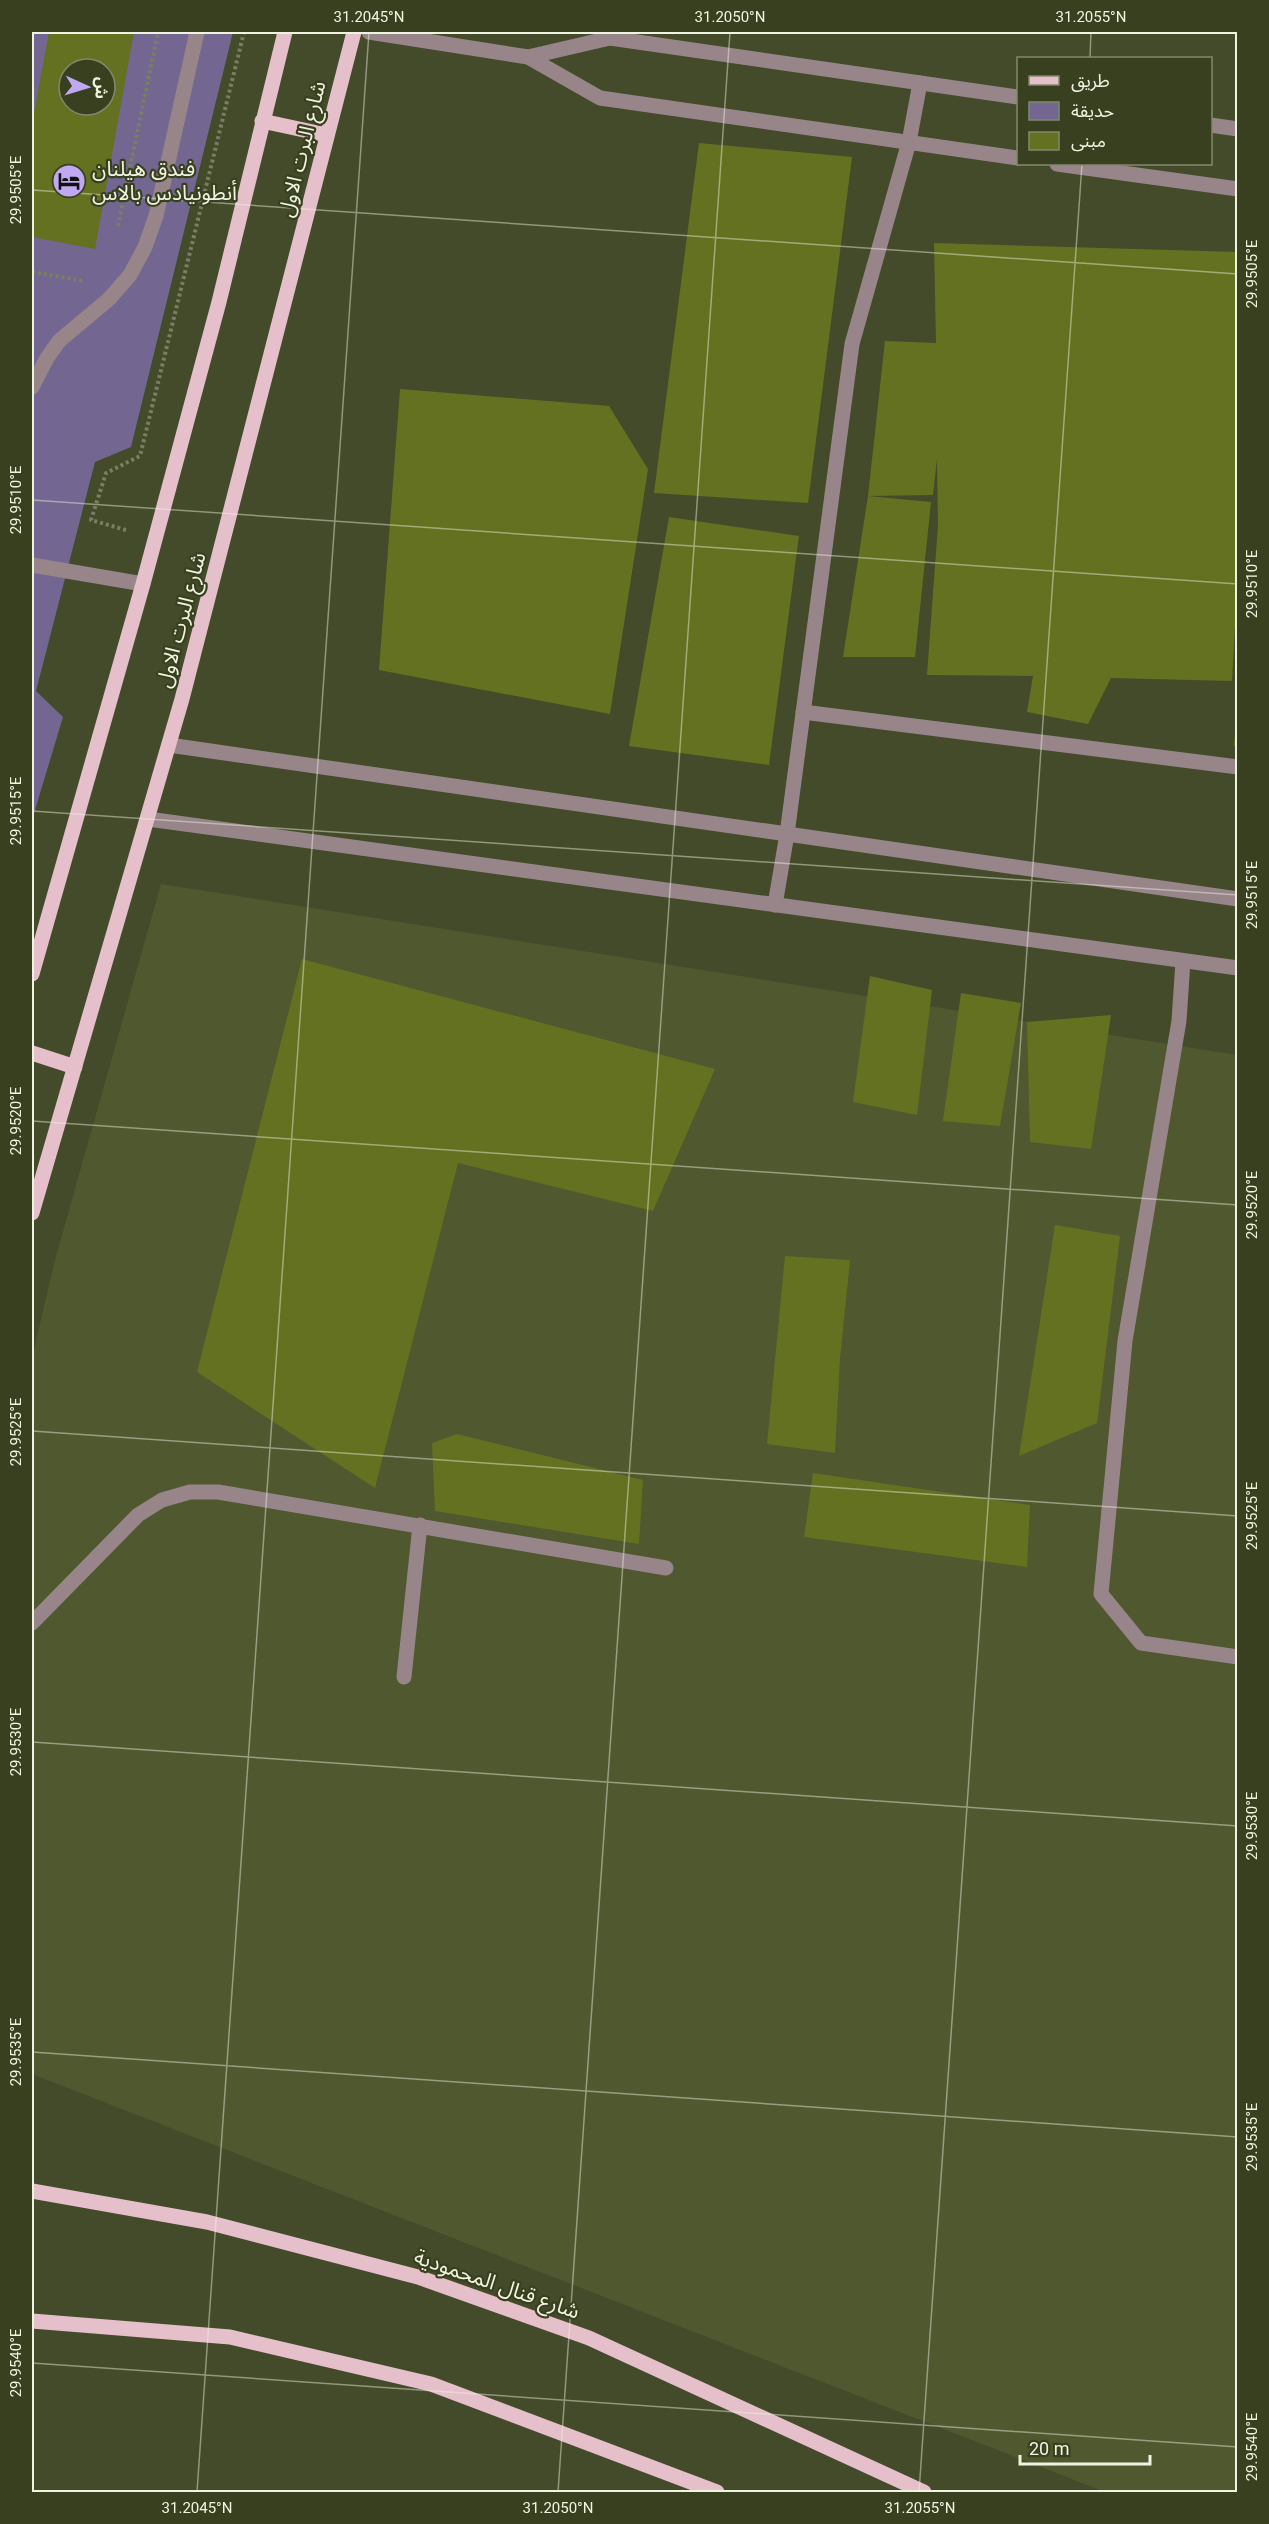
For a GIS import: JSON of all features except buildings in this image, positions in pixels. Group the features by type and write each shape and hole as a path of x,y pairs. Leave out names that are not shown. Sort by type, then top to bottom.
{"main road":[{"path":"32,974 143,584 219,302 285,32"},
{"name":"شارع البرت الاول","path":"32,1213 169,745 354,32"},
{"path":"262,121 327,135"},
{"path":"32,1053 75,1067"},
{"name":"شارع قنال المحمودية","path":"34,2191 207,2222 418,2277 589,2338 924,2493"},
{"path":"32,2322 230,2337 432,2384 717,2493"}],"street":[{"path":"32,387 59,341 109,299 130,275 145,247 156,216 197,32"},
{"path":"369,32 528,57 600,98 1017,158"},
{"path":"528,57 610,38 1017,97"},
{"path":"775,905 787,834 852,344 909,142 920,83"},
{"path":"1212,125 1238,129"},
{"path":"1064,165 1238,189"},
{"path":"32,565 143,584"},
{"path":"803,712 1238,767"},
{"path":"169,745 1238,899"},
{"path":"148,819 1238,968"},
{"path":"1183,961 1179,1021 1125,1341 1101,1594 1141,1642 1238,1657"},
{"path":"32,1623 138,1515 162,1500 190,1492 218,1492 666,1568"},
{"path":"404,1677 420,1525"}],"path":[{"path":"116,233 158,32"},
{"path":"155,539 91,520 106,473 140,456 244,32"},
{"path":"32,272 85,281 92,280"}],"shaded area":[{"path":"161,884 1237,1055 1237,2492 1105,2492 32,2074 32,1358 55,1260"}],"green space":[{"path":"32,32 233,32 131,447 95,462 36,691 63,717 32,820"}],"place":[{"name":"فندق هيلنان أنطونيادس بالاس","path":"69,181"}]}
